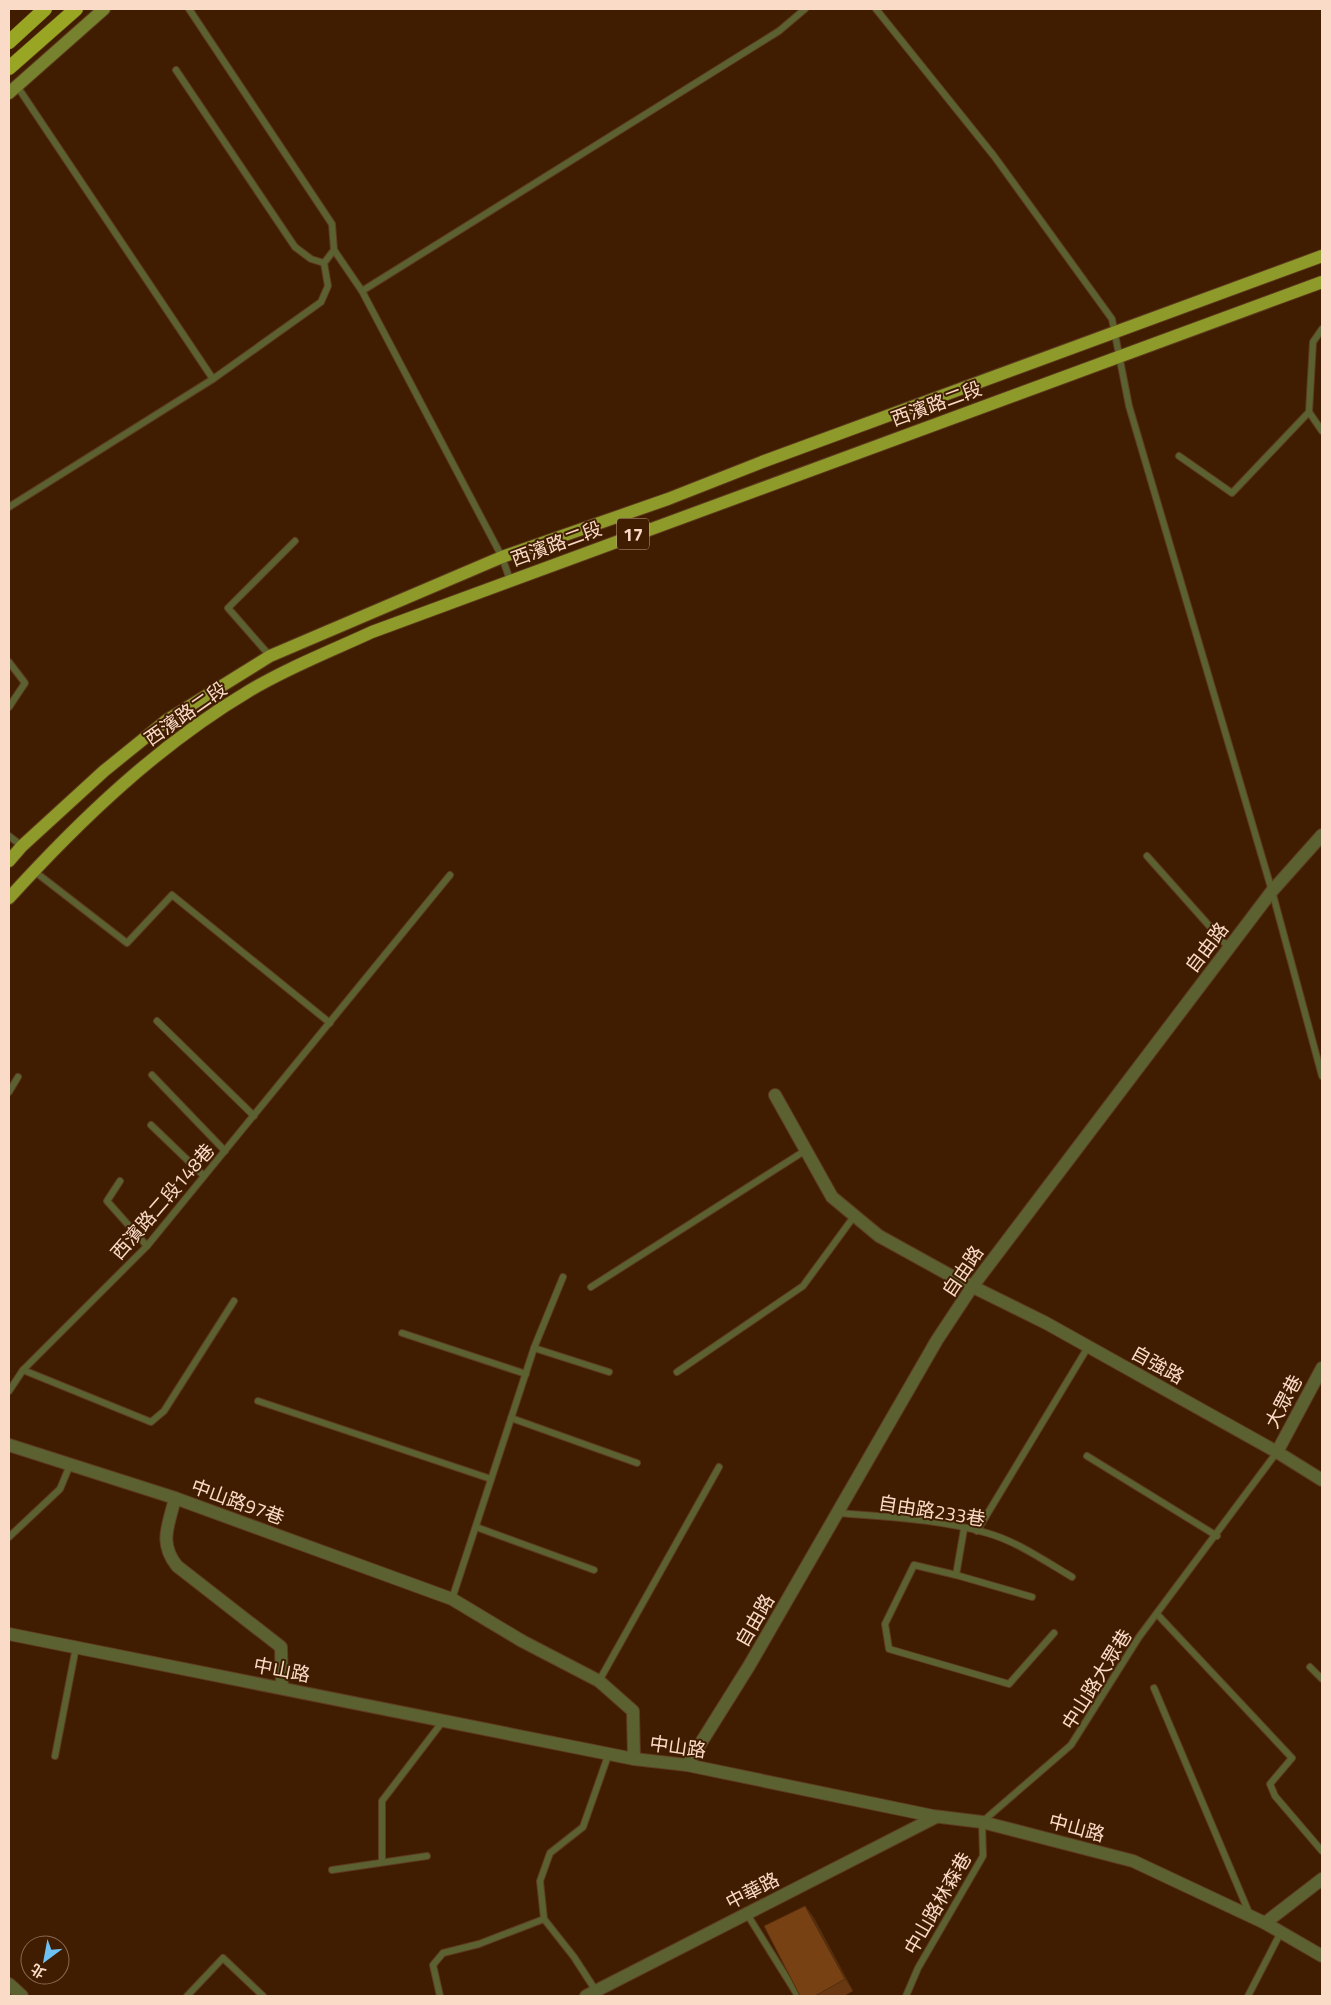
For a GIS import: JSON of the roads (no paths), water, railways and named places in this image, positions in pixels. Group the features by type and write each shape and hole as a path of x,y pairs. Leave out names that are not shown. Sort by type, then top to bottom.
{"highway":[{"path":"9,42 45,9"},
{"path":"9,68 76,9"}],"main road":[{"path":"13,89 104,9"},
{"name":"西濱路二段","path":"9,861 22,846 104,771 167,720 270,656 502,557 668,499 762,462 1322,256"},
{"name":"西濱路二段","path":"9,898 33,870 162,750 249,691 372,632 1322,282"}],"street":[{"name":"自由路","path":"687,1765 749,1666 836,1512 937,1340 972,1287 1272,891 1322,835"},
{"name":"自強路","path":"775,1095 832,1197 879,1236 972,1287 1088,1346 1277,1452 1322,1480"},
{"name":"大眾巷","path":"1277,1452 1322,1368"},
{"name":"中山路97巷","path":"9,1445 175,1498 452,1599 522,1640 600,1681 633,1711 634,1759"},
{"path":"175,1498 165,1544 171,1558 177,1566 281,1647 282,1688"},
{"name":"中山路","path":"9,1634 634,1759 687,1765 936,1817 982,1822 1132,1861 1251,1916 1322,1956"},
{"name":"中華路","path":"593,1995 936,1817"},
{"path":"1265,1923 1322,1880"},
{"path":"9,1984 22,1996"}],"lane":[{"path":"189,9 332,224 334,250 362,291 502,557 510,580"},
{"path":"362,291 779,31 805,9"},
{"path":"876,9 994,156 1112,320 1129,406 1272,891 1322,1076"},
{"path":"176,70 296,247 311,259 324,263"},
{"path":"13,89 213,379"},
{"path":"9,507 213,379 321,302 328,286 324,263 334,250"},
{"path":"1322,329 1312,342 1309,412 1322,431"},
{"path":"1179,456 1232,493 1309,412"},
{"path":"270,656 228,608 295,541"},
{"path":"9,662 25,683 9,706"},
{"path":"9,836 22,846"},
{"path":"1147,856 1229,948"},
{"path":"33,870 127,943 172,895 330,1024"},
{"name":"西濱路二段148巷","path":"9,1391 24,1370 147,1246 450,875"},
{"path":"157,1021 254,1116"},
{"path":"152,1075 225,1151"},
{"path":"9,1092 18,1077"},
{"path":"151,1125 204,1176"},
{"path":"591,1287 806,1150"},
{"path":"120,1181 106,1201 147,1246"},
{"path":"677,1372 803,1286 855,1215"},
{"path":"452,1599 534,1348 563,1277"},
{"path":"24,1370 151,1422 164,1411 234,1301"},
{"path":"402,1333 526,1374"},
{"path":"977,1531 1088,1346"},
{"path":"534,1348 609,1372"},
{"path":"258,1401 491,1479"},
{"path":"511,1418 637,1463"},
{"name":"中山路大眾巷","path":"982,1822 1071,1746 1139,1637 1217,1536 1277,1452"},
{"path":"1087,1456 1217,1536"},
{"path":"9,1537 60,1489 70,1465"},
{"path":"600,1681 719,1467"},
{"name":"自由路233巷","path":"836,1512 919,1520 988,1533 1037,1556 1072,1577"},
{"path":"476,1527 594,1570"},
{"path":"956,1575 964,1528"},
{"path":"1032,1598 956,1575 914,1565 885,1624 890,1649 1009,1684 1054,1633"},
{"path":"1157,1614 1292,1758 1270,1784 1275,1796 1322,1851"},
{"path":"55,1756 76,1647"},
{"path":"1310,1667 1322,1680"},
{"path":"1154,1688 1251,1916"},
{"path":"382,1862 382,1801 444,1720"},
{"path":"593,1995 574,1957 544,1919 540,1882 550,1853 583,1827 609,1753"},
{"name":"中山路林森巷","path":"905,1996 918,1968 983,1856 982,1822"},
{"path":"332,1870 427,1856"},
{"path":"747,1914 798,1996"},
{"path":"440,1996 433,1964 443,1953 479,1944 544,1919"},
{"path":"1248,1996 1281,1932"},
{"path":"188,1996 223,1958 263,1996"}]}
